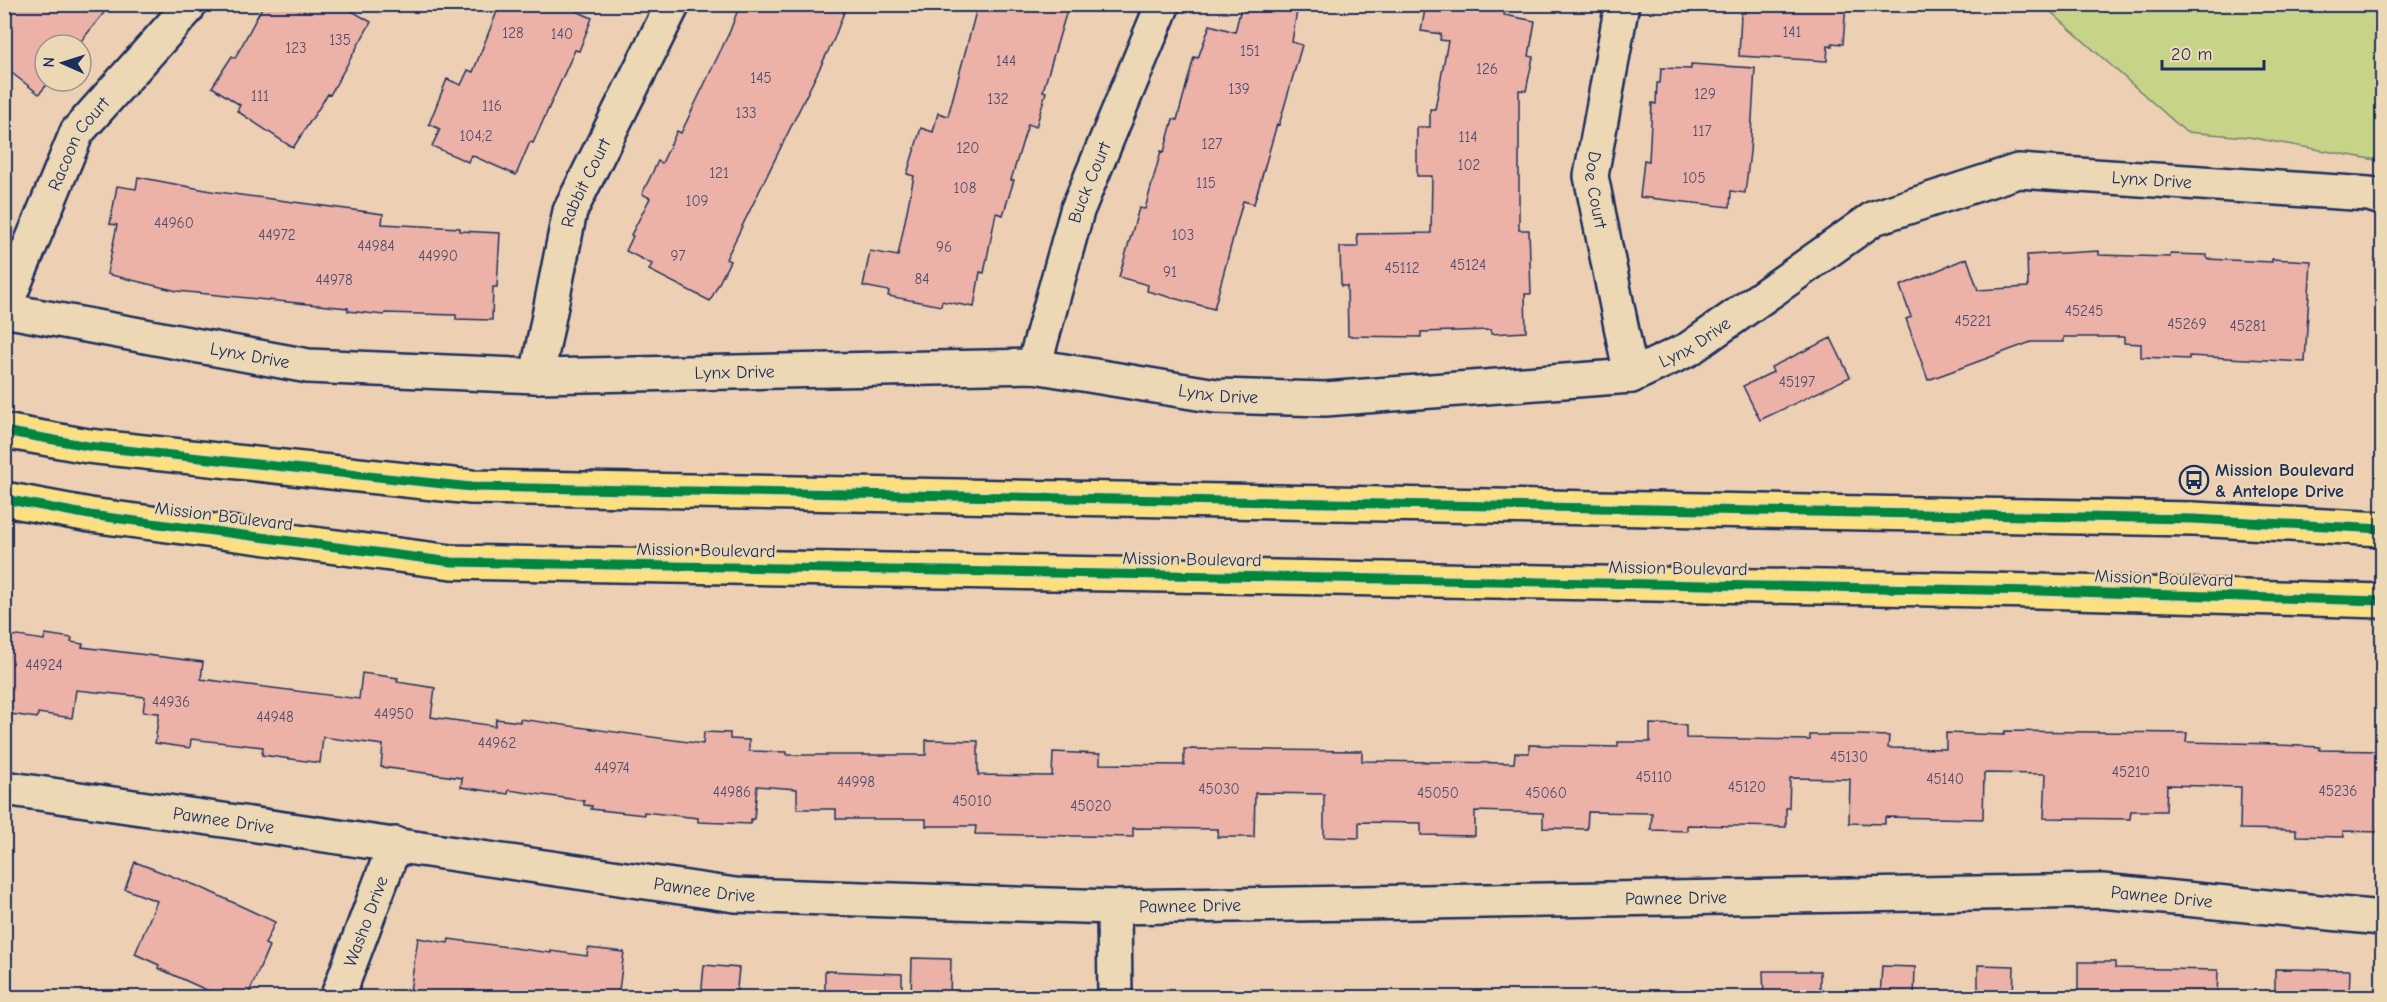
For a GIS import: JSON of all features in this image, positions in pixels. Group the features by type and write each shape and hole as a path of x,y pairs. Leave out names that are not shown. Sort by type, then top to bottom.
{"main road":[{"path":"4,431 88,446 471,487 2181,518 2382,529"},
{"name":"Mission Boulevard","path":"4,500 90,515 452,562 2038,591 2382,601"}],"street":[{"name":"Racoon Court","path":"4,310 77,132 189,4"},
{"name":"Rabbit Court","path":"537,376 570,211 673,4"},
{"name":"Buck Court","path":"1034,366 1077,211 1163,4"},
{"name":"Doe Court","path":"1622,4 1591,176 1631,376"},
{"name":"Lynx Drive","path":"4,310 308,366 537,376 1034,366 1216,396 1324,399 1631,376 1689,349 1874,218 2019,171 2369,194 2382,198"},
{"name":"Pawnee Drive","path":"4,788 735,895 1114,907 2102,891 2382,918"},
{"name":"Washo Drive","path":"337,998 395,844"},
{"path":"1114,907 1115,998"}],"green space":[{"path":"2043,5 2382,5 2382,161 2248,137 2186,132"}],"building":[{"path":"4,4 111,4 88,33 33,33 33,89 4,67"},
{"path":"264,4 340,4 371,22 330,95 328,94 293,148 237,111 240,105 212,87 232,56 235,58"},
{"path":"500,4 561,4 592,18 579,51 575,50 516,175 471,155 468,162 432,146 440,129 429,124 447,79 461,85 468,70 473,72"},
{"path":"740,4 847,4 834,39 726,259 730,261 710,301 649,270 652,264 626,251 633,236 631,235 650,198 642,194 658,161 662,163 677,131 681,133 730,31"},
{"path":"978,4 1069,4 1043,91 1046,92 1036,127 1028,124 1003,215 996,213 984,273 980,272 974,307 942,301 941,306 888,296 889,291 863,286 870,251 898,256 914,176 907,174 921,128 933,132 938,113 948,116"},
{"path":"1242,4 1298,4 1292,42 1302,45 1254,204 1243,201 1214,309 1147,291 1148,285 1119,277 1139,208 1145,209 1161,151 1164,152 1173,119 1177,120 1194,57 1198,58 1210,25 1235,32"},
{"path":"1426,4 1472,4 1504,10 1504,15 1535,21 1529,56 1533,57 1526,91 1519,90 1519,230 1529,230 1531,294 1525,294 1526,332 1491,334 1491,330 1421,332 1421,337 1348,336 1347,286 1341,286 1340,247 1358,247 1357,234 1431,233 1432,176 1417,176 1417,127 1430,127 1430,109 1435,109 1448,41 1440,40 1441,34 1421,31"},
{"path":"1745,4 1846,4 1843,44 1832,43 1832,47 1828,46 1827,61 1739,56 1741,13 1745,13"},
{"path":"1691,64 1755,68 1745,193 1731,191 1730,207 1640,197 1644,160 1649,161 1652,103 1656,104 1657,83 1660,83 1661,68 1691,69"},
{"path":"138,177 211,191 383,214 382,224 460,228 460,231 500,233 497,287 493,287 492,320 456,319 456,315 385,313 384,315 348,311 348,308 177,291 107,274 117,225 110,224 117,186 136,189"},
{"path":"2099,251 2099,255 2170,257 2170,254 2207,255 2207,259 2311,261 2305,362 2189,356 2189,359 2141,357 2141,344 2124,343 2124,337 2064,337 2064,342 2031,342 1928,380 1906,319 1911,317 1900,286 1967,258 1978,290 2028,287 2027,255"},
{"path":"1831,338 1850,377 1760,420 1743,386 1773,372 1771,367"},
{"path":"45,634 72,638 71,642 83,644 82,647 203,662 201,679 359,699 362,673 398,678 397,682 435,688 431,717 495,726 496,719 520,722 520,719 703,744 704,732 730,733 730,739 749,740 749,751 787,752 787,755 926,755 926,740 978,741 978,775 1052,776 1053,752 1100,754 1100,764 1184,765 1184,749 1362,751 1362,761 1514,763 1515,753 1529,753 1529,745 1618,747 1618,742 1650,742 1650,724 1686,725 1686,738 1810,740 1810,735 1889,736 1888,748 1946,749 1946,733 2004,735 2005,731 2187,733 2186,742 2278,744 2320,747 2320,750 2380,751 2379,832 2343,831 2344,837 2296,836 2296,830 2240,829 2241,787 2167,785 2166,811 2131,811 2130,819 2044,818 2046,774 1984,773 1983,819 1885,817 1885,824 1849,823 1850,779 1790,778 1786,827 1687,825 1687,831 1651,830 1652,813 1588,812 1587,829 1543,828 1543,813 1475,811 1475,836 1421,835 1421,823 1359,822 1359,838 1324,837 1324,794 1255,793 1254,837 1217,837 1218,829 1133,828 1133,837 975,834 976,826 926,826 926,819 836,819 836,809 797,809 797,789 757,786 754,819 751,819 751,824 698,822 698,818 591,809 592,806 584,805 584,801 509,790 508,794 461,787 462,778 381,767 383,745 323,737 320,763 262,755 263,747 191,739 190,748 155,743 159,713 143,712 145,697 76,690 72,718 38,713 37,718 4,713 4,685 11,635 44,640"},
{"path":"135,862 200,887 275,922 265,944 269,946 247,998 224,998 158,968 159,965 135,954 157,901 125,889"},
{"path":"418,938 448,943 449,939 587,956 588,948 624,952 618,998 409,998"},
{"path":"912,958 951,959 950,998 911,998"},
{"path":"2078,962 2115,962 2115,968 2218,970 2217,998 2078,998"},
{"path":"704,965 739,968 736,998 701,998"},
{"path":"1978,965 2014,966 2013,998 1978,998"},
{"path":"1882,966 1915,967 1914,998 1880,998"},
{"path":"2275,969 2350,970 2349,998 2275,998"},
{"path":"825,971 902,974 902,998 825,998"},
{"path":"1763,971 1820,971 1820,998 1764,998"}],"cycle path":[{"path":"4,431 88,446 471,487 2193,519 2382,529"},
{"path":"4,499 90,515 452,562 2038,591 2382,601"}],"place":[{"name":"Mission Boulevard & Antelope Drive","path":"2194,480"}]}
